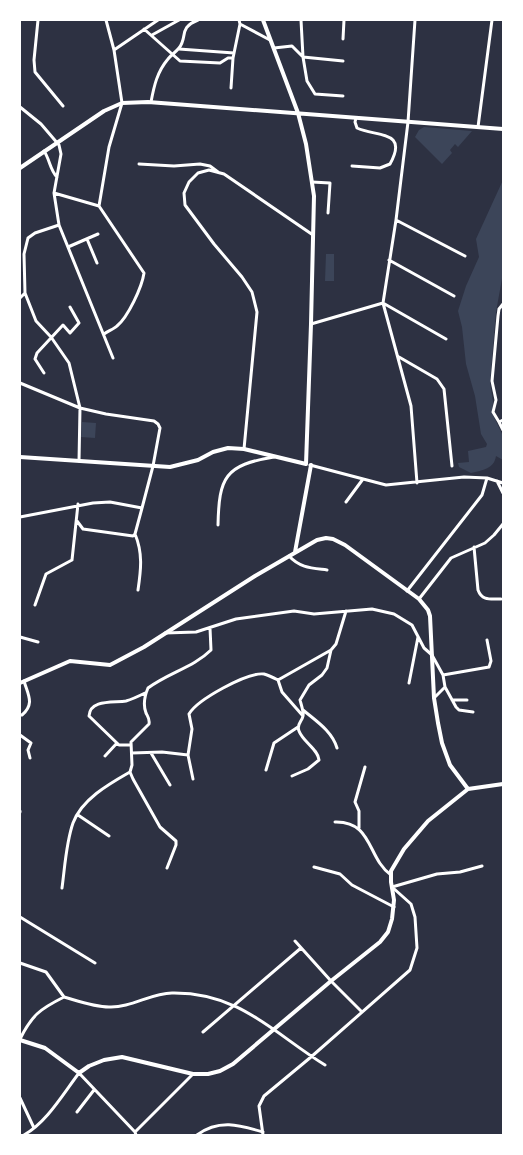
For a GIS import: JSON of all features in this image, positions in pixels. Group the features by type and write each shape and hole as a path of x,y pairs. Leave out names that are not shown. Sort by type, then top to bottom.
{"street":[{"path":"38,20 34,60 35,72 63,106"},
{"path":"99,206 108,147 122,103 114,50 106,20"},
{"path":"114,50 158,20"},
{"path":"152,35 179,20"},
{"path":"151,102 158,73 178,49 188,25 198,20"},
{"path":"263,20 298,113 306,144 314,196 306,464"},
{"path":"301,20 303,57 307,81 315,94 343,96"},
{"path":"343,39 344,20"},
{"path":"416,20 408,122 396,220 383,303 411,406 418,483"},
{"path":"478,127 492,20"},
{"path":"231,88 233,58 239,22 270,40"},
{"path":"144,29 180,60 220,63 228,58 233,58"},
{"path":"274,48 292,46 303,57 343,61"},
{"path":"178,49 234,53"},
{"path":"20,168 104,110 122,103 151,102 503,129"},
{"path":"20,107 49,131 60,149 61,154 54,193 59,225 113,358"},
{"path":"352,166 380,168 390,164 396,149 395,142 389,136 357,128 356,117"},
{"path":"44,152 50,159 57,178"},
{"path":"139,164 174,166 200,164 210,166 219,173"},
{"path":"244,448 257,312 252,292 185,205 184,193 189,182 198,173 209,170 224,174 312,235"},
{"path":"312,182 330,183 328,213"},
{"path":"54,193 99,206 144,273 136,295 120,322 104,334"},
{"path":"396,220 464,256"},
{"path":"59,225 35,233 28,238 24,254 25,293 36,320 51,337 69,363 80,408 79,461"},
{"path":"68,247 98,234"},
{"path":"87,239 97,263"},
{"path":"389,260 454,296"},
{"path":"20,298 25,293"},
{"path":"311,324 383,303 446,339"},
{"path":"503,304 499,309 498,316 492,382 496,400 493,412 501,421 503,430"},
{"path":"44,374 36,360 37,353 63,325 70,333 79,323 70,307"},
{"path":"398,356 438,379 444,389 452,466"},
{"path":"20,383 80,408 154,421 158,424 160,428 153,466 135,534 140,546 141,563 138,590"},
{"path":"20,457 170,467 184,464 228,448 244,448 386,485 476,477 496,479 503,483"},
{"path":"218,524 221,486 227,478 241,464 278,456"},
{"path":"295,552 311,465"},
{"path":"407,591 482,495 487,478"},
{"path":"346,502 363,479"},
{"path":"496,479 503,494"},
{"path":"20,517 78,504 110,502 142,508"},
{"path":"35,605 46,574 72,560 78,504"},
{"path":"77,520 83,529 128,536 135,534"},
{"path":"419,599 451,558 484,543 503,524"},
{"path":"20,715 28,710 31,703 22,682 70,661 110,665 144,647 295,552 317,540 326,538 340,542 419,599 428,610 430,616 434,698 442,743 450,765 468,789"},
{"path":"474,547 480,596 484,599 501,599"},
{"path":"289,556 302,567 327,570"},
{"path":"165,633 196,632 236,619 294,612 314,614 372,608 394,614 412,625 424,648 432,655 444,675 445,687 456,707 460,710 473,712"},
{"path":"278,680 331,650 336,644 346,611"},
{"path":"130,745 120,745 117,743 89,716 90,709 96,705 127,700 145,693 153,684 208,653 211,650 210,628"},
{"path":"409,683 418,635"},
{"path":"20,637 38,642"},
{"path":"444,675 489,667 491,661 488,640"},
{"path":"266,770 274,743 298,727 303,716 300,700 309,686 327,668 331,650"},
{"path":"193,779 188,755 192,729 189,714 203,701 246,678 264,674 278,680 282,692 303,716"},
{"path":"434,698 445,687"},
{"path":"145,693 144,709 150,720 149,724 131,742 130,772 160,827 176,841 167,868"},
{"path":"452,700 468,700"},
{"path":"302,710 331,734 335,739 337,748"},
{"path":"292,776 308,770 319,760 319,756 306,743 298,727"},
{"path":"20,735 31,743 28,750 30,758"},
{"path":"105,756 117,743"},
{"path":"132,753 162,752 188,755"},
{"path":"151,753 170,785"},
{"path":"358,828 359,811 355,802 365,767"},
{"path":"62,888 68,843 74,821 86,803 98,792 130,772"},
{"path":"24,1135 34,1128 78,1073 104,1060 122,1057 193,1074 208,1074 226,1068 247,1053 380,942 388,932 394,907 391,875 395,863 404,849 428,821 468,789 503,784"},
{"path":"78,815 109,836"},
{"path":"335,822 343,822 358,828 368,840 377,861 391,875"},
{"path":"392,887 438,874 460,872 482,866"},
{"path":"314,867 340,874 352,885 394,907"},
{"path":"198,1135 207,1128 217,1125 246,1127 263,1133 260,1106 264,1096 410,970 417,948 415,917 411,904 392,887"},
{"path":"20,917 95,964"},
{"path":"295,941 362,1012"},
{"path":"203,1032 301,948"},
{"path":"20,963 46,972 64,997 110,1007 131,1003 150,996 172,993 212,997 236,1005 275,1029 311,1057 325,1065"},
{"path":"64,997 35,1014 28,1022 20,1040 45,1048 66,1062 136,1133 193,1074"},
{"path":"77,1112 94,1090"},
{"path":"20,1098 34,1128"}],"shaded area":[{"path":"424,127 472,131 458,147 455,144 450,150 452,153 442,164 415,137 419,130"},
{"path":"503,180 503,273 496,312 490,382 493,402 492,413 503,436 503,460 496,456 493,464 484,470 471,473 459,467 458,463 469,462 468,451 486,447 487,444 481,434 475,396 466,364 462,327 458,311 466,286 479,257 476,239"},
{"path":"326,254 334,254 334,281 325,281"},
{"path":"82,422 96,423 95,438 81,437"}]}
